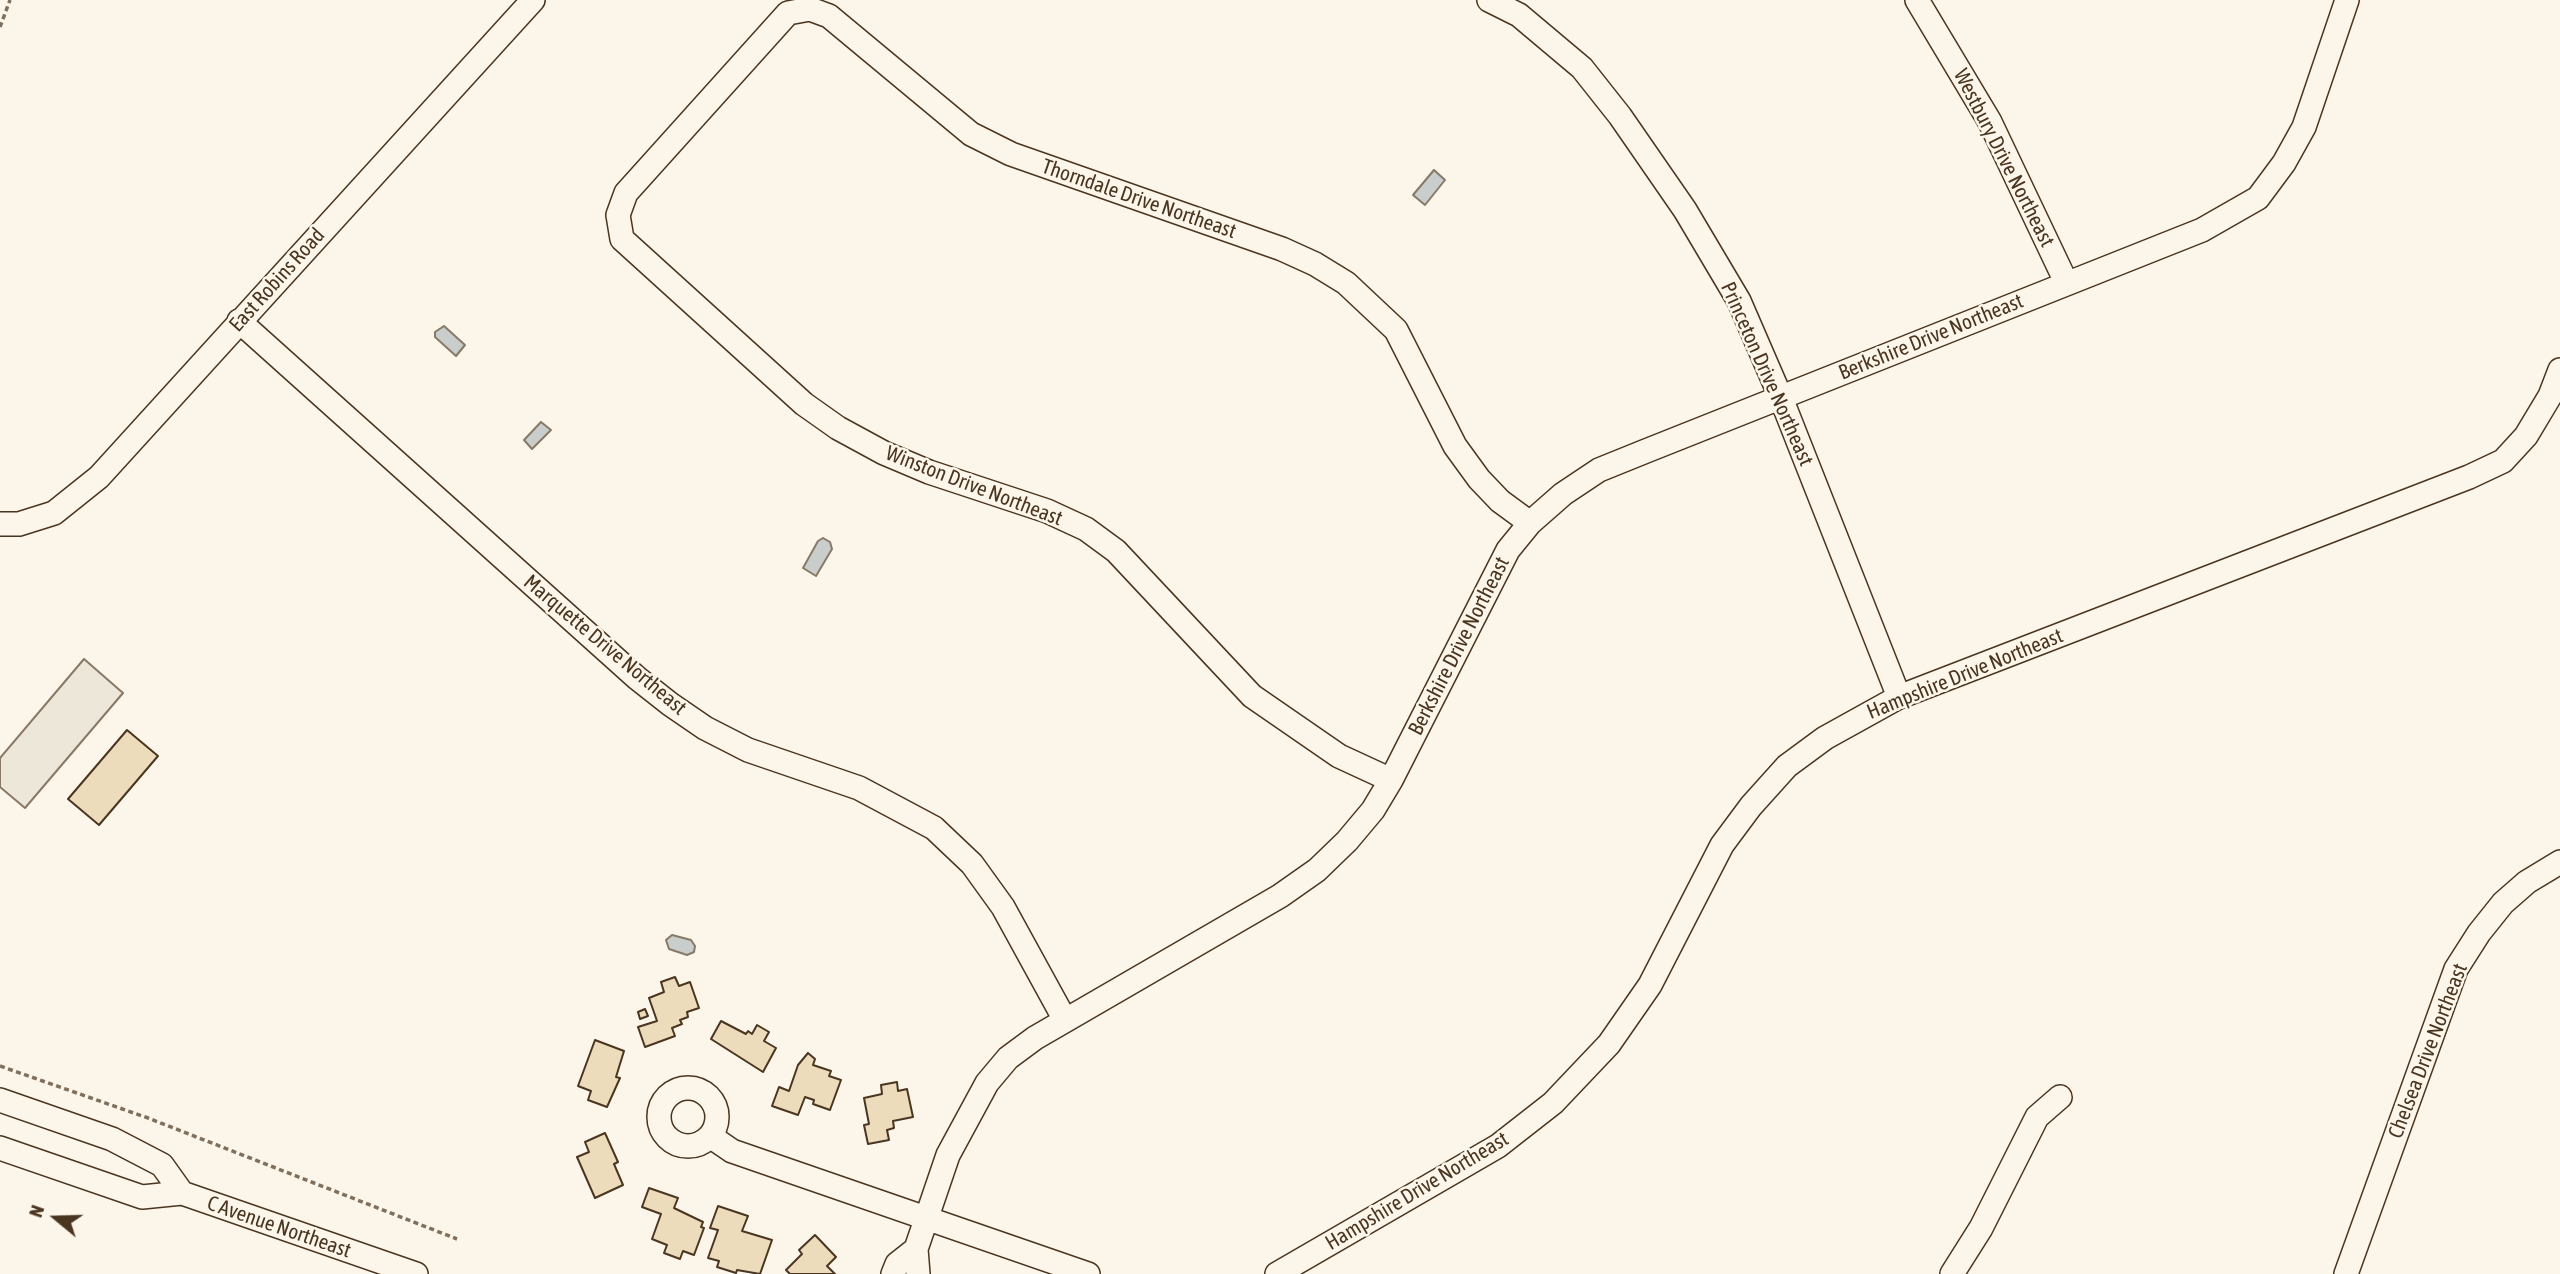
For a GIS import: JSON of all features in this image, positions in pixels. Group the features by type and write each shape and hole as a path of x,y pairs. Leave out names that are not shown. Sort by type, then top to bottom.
{"street":[{"name":"East Robins Road","path":"0,524 19,524 54,513 99,477 533,0"},
{"name":"Princeton Drive Northeast","path":"1489,0 1519,15 1582,68 1620,116 1685,209 1739,301 1781,398 1899,697"},
{"name":"Westbury Drive Northeast","path":"1917,0 1990,122 2066,282"},
{"name":"Berkshire Drive Northeast","path":"918,1274 916,1249 948,1155 986,1083 1008,1058 1065,1020 1280,896 1317,870 1373,810 1391,780 1483,594 1508,550 1530,523 1563,494 1599,470 2202,230 2258,198 2284,163 2304,127 2347,0"},
{"name":"Thorndale Drive Northeast","path":"704,103 788,13 810,9 830,16 971,134 1010,154 1282,249 1315,264 1346,284 1396,330 1455,446 1479,479 1500,501 1530,523"},
{"name":"Winston Drive Northeast","path":"704,103 626,192 618,215 622,239 804,404 838,428 884,453 929,472 1047,512 1086,529 1116,551 1252,695 1339,756 1391,780"},
{"name":"Marquette Drive Northeast","path":"239,321 637,678 670,704 705,728 748,750 859,788 934,828 972,864 1003,907 1065,1020"},
{"name":"Hampshire Drive Northeast","path":"1277,1274 1498,1146 1553,1103 1609,1044 1650,985 1723,845 1751,806 1787,766 1825,738 1899,697 2469,477 2503,461 2526,436 2550,396 2560,369"},
{"name":"Chelsea Drive Northeast","path":"2346,1274 2456,969 2479,933 2504,903 2527,882 2560,862"},
{"path":"1952,1274 1981,1228 2037,1117 2060,1097"},
{"name":"C Avenue Northeast","path":"0,1100 113,1139 162,1166 182,1193"},
{"path":"709,1136 732,1151 1088,1274"},
{"name":"C Avenue Northeast","path":"0,1148 142,1197 182,1193 416,1274"},
{"path":"893,1274 897,1264 916,1249"}],"path":[{"path":"0,27 10,0"},
{"path":"0,1066 148,1118 457,1239"}],"shaded area":[{"path":"1434,170 1445,180 1425,205 1413,195"},
{"path":"444,326 465,345 456,356 435,337 435,332"},
{"path":"541,422 551,430 532,449 524,440"},
{"path":"823,538 830,542 832,549 816,576 803,568 818,541"},
{"path":"84,659 123,693 25,808 0,787 0,758"},
{"path":"672,935 691,940 695,946 694,952 687,955 669,949 666,940"}],"building":[{"path":"127,730 158,756 99,825 68,799"},
{"path":"675,977 679,986 690,982 699,1008 687,1012 688,1017 680,1020 682,1024 672,1028 675,1036 645,1047 638,1027 657,1021 649,998 664,992 661,982"},
{"path":"645,1009 648,1016 640,1019 638,1012"},
{"path":"721,1021 746,1034 748,1031 752,1034 757,1025 769,1032 764,1041 776,1048 763,1072 711,1039"},
{"path":"595,1040 624,1051 616,1077 620,1078 607,1107 588,1100 591,1091 578,1086"},
{"path":"808,1053 815,1059 813,1065 831,1071 829,1076 841,1080 830,1110 813,1104 814,1100 805,1097 798,1115 772,1106 779,1087 789,1091 798,1065"},
{"path":"897,1082 898,1091 907,1089 913,1117 893,1121 894,1128 887,1130 889,1140 868,1144 864,1125 869,1124 864,1098 882,1094 881,1085"},
{"path":"605,1133 618,1162 614,1164 623,1185 595,1198 577,1157 589,1152 585,1142"},
{"path":"649,1188 678,1198 674,1208 703,1222 701,1227 704,1228 694,1255 683,1251 680,1259 664,1253 667,1245 652,1239 661,1214 642,1207"},
{"path":"718,1206 748,1216 742,1231 772,1240 760,1274 737,1270 736,1273 717,1267 719,1261 708,1258 718,1230 710,1228"},
{"path":"815,1235 836,1257 827,1266 835,1274 790,1274 786,1270 802,1254 799,1250"}]}
